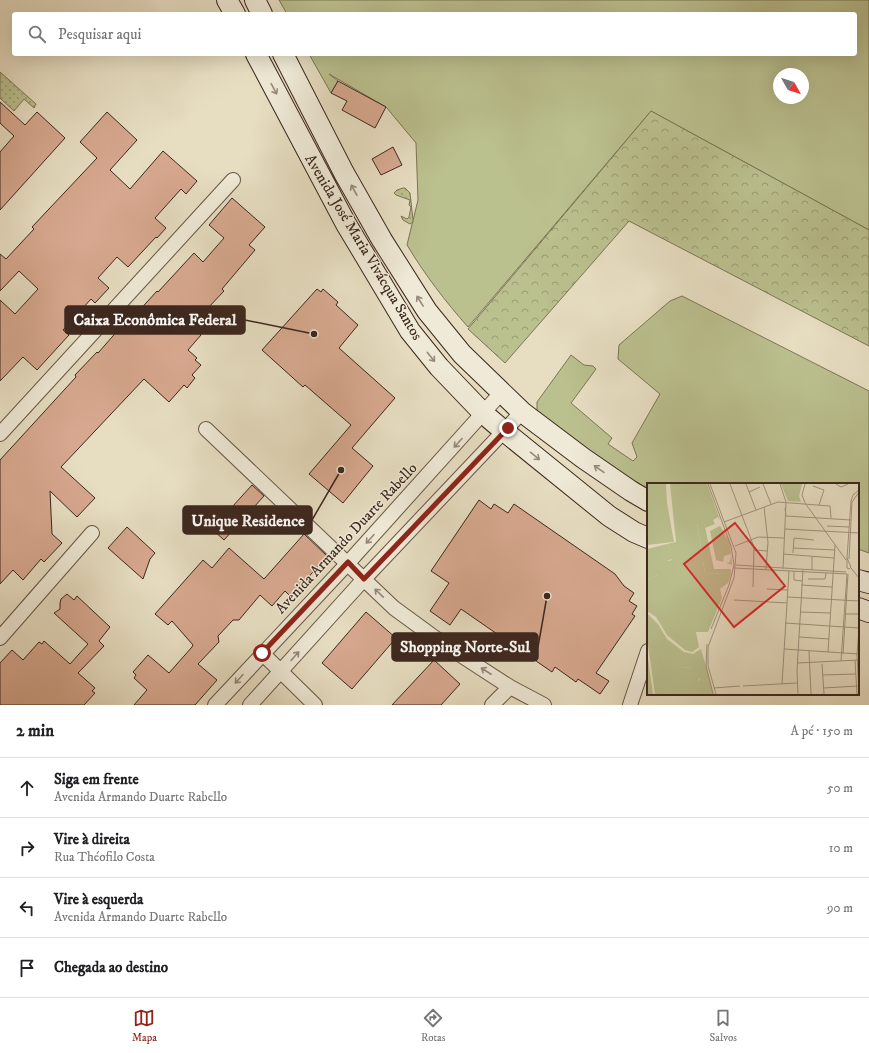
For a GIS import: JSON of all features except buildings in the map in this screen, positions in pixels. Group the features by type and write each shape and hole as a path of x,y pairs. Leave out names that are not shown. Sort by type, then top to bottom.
{"main road":[{"path":"227,0 234,12"},
{"path":"255,0 261,12"},
{"name":"Avenida José Maria Vivácqua Santos","path":"257,56 346,224 410,331 439,367 484,414 504,431 609,516 634,532 647,538"},
{"name":"Avenida José Maria Vivácqua Santos","path":"284,56 344,173 374,227 427,312 462,354 501,394 522,412 583,458 647,500"},
{"path":"859,580 869,583"},
{"path":"859,608 869,612"}],"street":[{"path":"0,434 233,180"},
{"name":"Avenida Armando Duarte Rabello","path":"215,705 501,394"},
{"path":"250,705 364,579 522,412"},
{"path":"206,429 348,562 394,608 431,635 510,687 544,705"},
{"path":"0,638 92,534"},
{"path":"262,653 315,705"},
{"path":"630,705 647,654"},
{"path":"492,705 510,687"}],"green space":[{"path":"279,0 869,0 869,230 651,111 468,327 436,288 407,245 418,200 416,143 386,107 329,74 338,81 331,93 310,56 857,56 857,12 286,12"},
{"path":"0,72 36,104 34,108 24,99 14,111 0,98"},
{"path":"651,111 869,230 869,346 629,221 505,363 468,329"},
{"path":"403,188 410,193 413,222 410,224 403,220 401,216 407,219 409,217 411,207 409,205 410,200 394,193"},
{"path":"682,296 869,391 869,553 859,549 859,483 647,483 647,488 596,457 537,413 537,402 571,355 584,365 593,366 596,369 571,403 612,438 608,444 633,461 637,457 632,443 660,394 618,359 619,345 670,301"}],"place":[{"name":"Caixa Econômica Federal","path":"314,334"},
{"name":"Unique Residence","path":"341,470"},
{"name":"Shopping Norte-Sul","path":"547,596"}],"route":[{"path":"262,653 348,562 364,579 508,428"}]}
